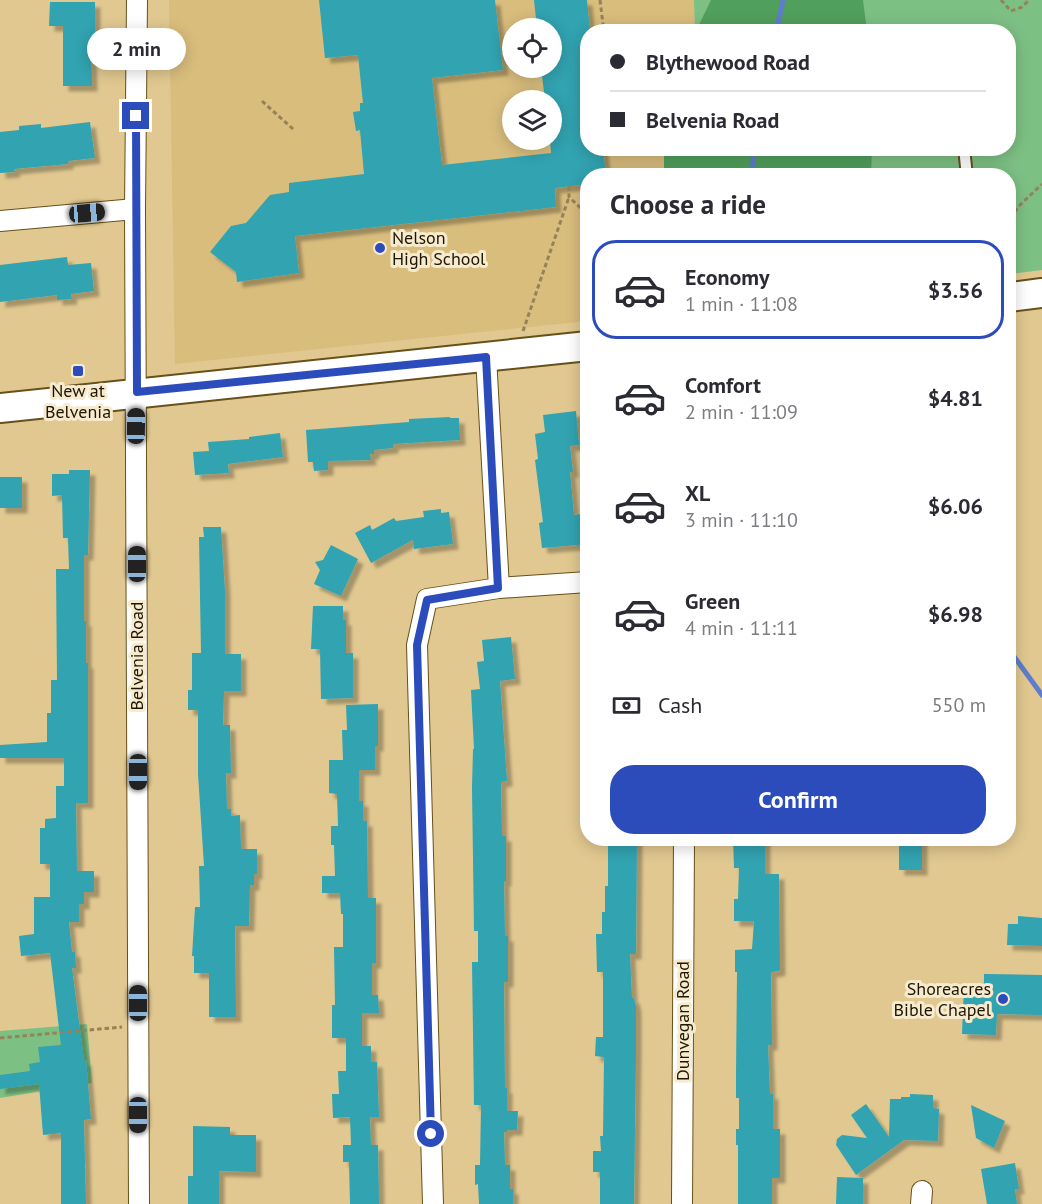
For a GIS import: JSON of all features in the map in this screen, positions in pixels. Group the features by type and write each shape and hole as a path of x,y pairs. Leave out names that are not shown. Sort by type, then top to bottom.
{"main road":[{"path":"1016,296 1042,293"},
{"path":"0,408 580,347"}],"street":[{"name":"Belvenia Road","path":"137,0 135,209 139,1204"},
{"path":"0,221 135,209"},
{"path":"486,357 498,588"},
{"path":"432,1204 417,645 427,600 498,588 580,583"},
{"name":"Dunvegan Road","path":"682,1204 684,846"}],"path":[{"path":"600,0 603,24"},
{"path":"1000,0 1011,11 1022,7 1029,0"},
{"path":"262,101 293,129"},
{"path":"1016,211 1042,184"},
{"path":"516,354 569,197 569,186"},
{"path":"569,197 580,207"},
{"path":"0,1038 138,1026"}],"shaded area":[{"name":"Nelson High School","path":"169,0 694,0 695,24 580,24 580,156 702,156 702,168 580,168 580,322 175,364"}],"green space":[{"path":"694,0 1042,0 1042,270 1016,273 1016,168 702,168 702,156 1016,156 1016,24 695,24"},
{"path":"711,0 863,0 866,24 699,24"},
{"path":"664,156 872,156 871,168 664,168"},
{"path":"87,1024 92,1083 0,1098 0,1031"}],"building":[{"path":"319,0 495,0 502,70 432,78 442,165 551,153 551,150 562,150 562,90 544,90 542,78 562,78 562,18 536,18 534,0 587,0 589,24 580,24 580,156 604,156 605,168 580,168 580,185 555,188 556,207 295,236 299,273 237,282 236,272 210,252 231,226 246,223 270,195 289,192 289,183 364,174 360,130 356,131 353,112 360,111 360,103 363,103 358,55 325,58"},
{"path":"50,2 95,2 95,41 91,41 92,86 63,86 63,26 49,26"},
{"path":"90,122 95,158 0,173 0,132 19,130 19,126 41,124 41,128"},
{"path":"67,257 68,265 91,263 94,291 71,294 72,299 57,300 57,295 0,302 0,265"},
{"path":"576,411 579,445 570,446 573,472 570,472 574,515 580,514 580,545 542,548 539,523 543,522 535,460 538,459 535,434 545,432 543,415"},
{"path":"459,418 460,440 393,444 393,448 374,450 374,454 370,454 371,460 328,461 328,470 314,471 313,462 308,462 306,430"},
{"path":"280,433 283,457 228,464 229,473 195,475 193,452 209,451 208,442 249,439 249,437"},
{"path":"69,470 90,470 88,555 84,555 84,621 86,621 86,663 88,663 88,803 76,803 77,871 94,871 94,892 84,892 84,904 79,904 79,922 69,922 72,952 75,951 76,968 72,968 84,1061 86,1060 91,1119 84,1120 86,1204 61,1204 61,1133 43,1135 39,1084 0,1089 0,1075 30,1071 29,1064 40,1062 38,1047 61,1045 50,953 21,956 19,936 34,934 34,897 50,897 50,864 40,864 40,828 45,828 45,819 56,818 56,786 64,786 64,758 0,758 0,745 47,742 47,713 51,713 51,680 57,680 56,569 69,569 68,538 63,538 62,495 52,496 52,474 69,474"},
{"path":"0,477 22,477 22,508 0,508"},
{"path":"441,509 441,513 449,512 453,544 414,549 413,540 371,563 355,533 370,525 372,530 394,518 396,521 424,517 423,511"},
{"path":"203,527 221,527 225,591 225,654 241,654 241,691 224,691 223,725 230,725 231,773 226,773 227,809 231,809 231,816 240,815 241,849 257,849 257,874 254,874 254,885 250,885 249,926 235,926 236,1017 209,1017 209,973 194,973 194,956 192,956 195,907 200,907 199,866 204,866 198,774 198,710 188,710 188,690 192,690 192,653 201,653 199,537 204,537"},
{"path":"331,545 358,559 341,596 314,584 320,570 315,562 323,560"},
{"path":"313,606 343,606 343,620 346,620 346,653 353,653 353,698 321,699 320,649 311,649"},
{"path":"511,637 515,679 500,681 507,781 501,782 502,836 506,836 505,936 508,936 508,982 504,982 505,1088 507,1088 507,1111 518,1111 517,1130 504,1132 505,1165 510,1165 510,1189 513,1189 513,1204 479,1204 478,1184 475,1185 475,1165 480,1165 481,1105 474,1105 472,962 478,962 478,931 474,931 472,788 474,749 471,690 480,689 477,662 484,661 482,640"},
{"path":"378,704 378,746 375,746 375,770 359,770 359,801 363,801 363,821 367,821 368,898 376,898 376,963 372,963 372,995 378,995 379,1013 362,1013 362,1046 371,1046 371,1062 377,1062 379,1117 370,1117 371,1145 378,1145 379,1204 350,1204 349,1162 343,1162 343,1145 351,1145 350,1117 333,1118 332,1094 339,1094 338,1071 346,1071 346,1038 332,1038 332,1005 335,1005 334,947 343,947 343,914 341,914 340,893 322,893 322,876 335,876 331,826 338,826 337,794 329,793 329,760 343,760 342,730 347,730 346,705"},
{"path":"608,846 637,846 636,954 630,954 632,998 634,998 636,1007 634,1204 600,1204 600,1172 593,1172 593,1151 601,1151 600,1136 603,1136 604,1057 595,1056 596,1037 603,1037 603,972 597,972 596,934 602,934 605,886 608,886"},
{"path":"733,846 765,846 765,874 779,874 780,969 771,972 772,1045 768,1045 770,1094 773,1094 773,1129 780,1129 780,1178 772,1178 772,1204 738,1204 736,1129 739,1129 739,1098 736,1098 737,972 735,972 735,950 752,949 754,921 734,921 734,899 738,899 739,868 734,868"},
{"path":"899,846 922,846 922,870 899,870"},
{"path":"1018,916 1042,918 1042,946 1007,945 1008,924 1018,924"},
{"name":"Shoreacres Bible Chapel","path":"984,974 1042,975 1042,1015 997,1014 996,1035 962,1034 964,986 984,986"},
{"path":"910,1094 933,1095 933,1108 939,1109 938,1141 904,1140 856,1175 836,1145 837,1139 842,1135 867,1138 851,1115 866,1104 889,1137 890,1099 910,1097"},
{"path":"971,1105 1005,1121 994,1148 976,1138"},
{"path":"193,1126 230,1127 230,1135 256,1135 256,1172 219,1171 219,1204 188,1204 188,1176 193,1176"},
{"path":"1015,1163 1019,1189 1015,1189 1017,1204 987,1204 981,1169"},
{"path":"837,1177 863,1178 863,1204 836,1204"}],"waterway":[{"path":"778,24 783,0"},
{"path":"753,156 753,168"},
{"path":"1016,659 1042,695"}],"place":[{"name":"Nelson High School","path":"380,248"},
{"name":"New at Belvenia","path":"78,371"},
{"name":"Shoreacres Bible Chapel","path":"1003,999"}],"route":[{"path":"136,116 137,392 486,357 498,588 427,600 417,645 431,1134"}]}
